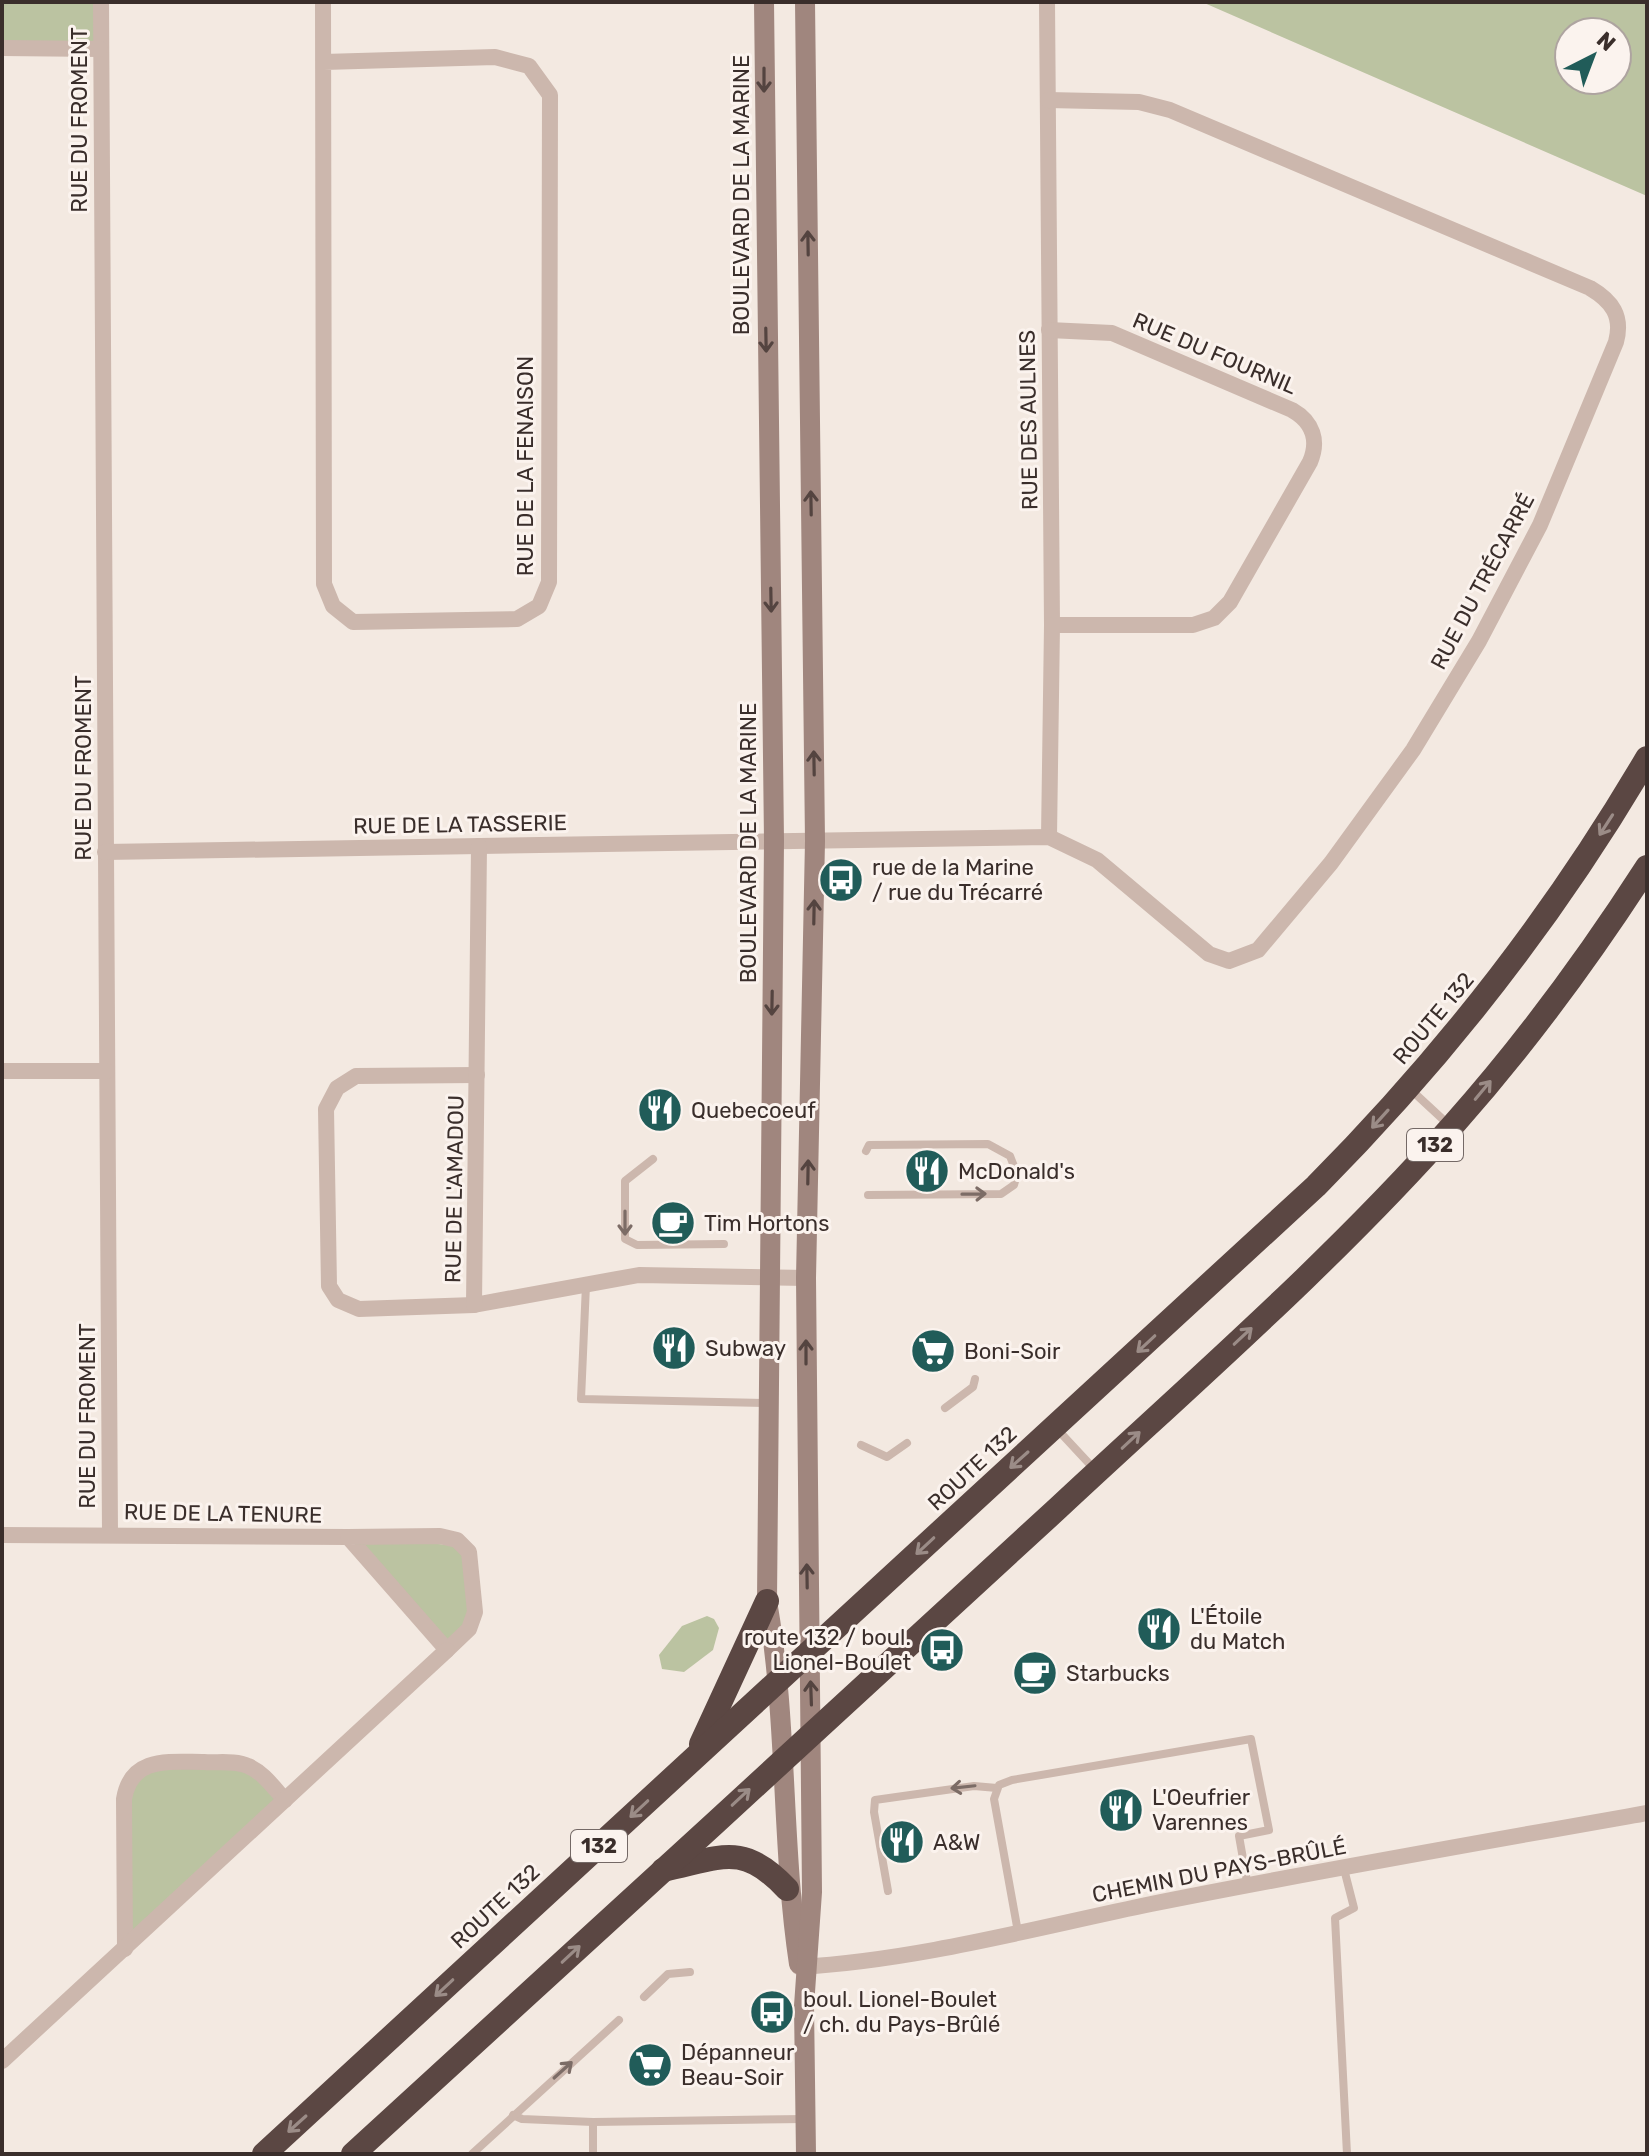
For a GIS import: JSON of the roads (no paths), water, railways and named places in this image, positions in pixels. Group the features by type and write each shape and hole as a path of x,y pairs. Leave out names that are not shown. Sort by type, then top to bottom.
{"highway":[{"name":"ROUTE 132","path":"264,2154 1294,1207 1408,1088 1527,941 1647,758"},
{"name":"132","path":"353,2154 1097,1472 1341,1242 1452,1126 1568,982 1647,867"},
{"path":"696,1756 767,1601"},
{"path":"663,1870 744,1856 767,1867 787,1889"}],"street":[{"name":"RUE DU FROMENT","path":"101,2 110,1534"},
{"name":"RUE DE LA FENAISON","path":"323,2 324,584 333,606 353,622 517,619 539,606 549,582 550,95 529,66 495,57 324,62"},
{"name":"BOULEVARD DE LA MARINE","path":"764,2 774,841 767,1601 775,1645 787,1889 803,1966"},
{"path":"805,2 815,841 806,1278 812,1733 812,1892 803,1966 806,2154"},
{"name":"RUE DES AULNES","path":"1047,2 1052,625 1049,837"},
{"path":"2,48 100,49"},
{"name":"RUE DU TRÉCARRÉ","path":"815,841 1049,837 1097,860 1209,954 1220,959 1239,960 1258,950 1331,863 1413,750 1479,641 1540,525 1616,342 1619,325 1613,307 1590,288 1170,110 1139,102 1048,100"},
{"name":"RUE DU FOURNIL","path":"1049,330 1088,329 1120,336 1292,410 1309,424 1315,443 1310,462 1252,564 1230,602 1214,618 1193,625 1052,625"},
{"name":"RUE DE LA TASSERIE","path":"105,852 815,841"},
{"name":"RUE DE L'AMADOU","path":"474,1305 479,846"},
{"path":"2,1071 107,1071"},
{"name":"RUE DE L'AMADOU","path":"477,1075 356,1076 337,1088 326,1109 329,1286 338,1300 359,1309 474,1305 639,1275 806,1278"},
{"name":"RUE DE LA TENURE","path":"2,1535 440,1536 464,1546 471,1560 475,1612 469,1629 447,1650 2,2061"},
{"name":"RUE DE LA TENURE","path":"348,1537 447,1650"},
{"path":"125,1949 124,1799 130,1778 138,1769 159,1761 240,1763 259,1773 285,1800"},
{"name":"CHEMIN DU PAYS-BRÛLÉ","path":"803,1966 863,1961 1647,1813"}],"lane":[{"path":"1408,1088 1452,1126"},
{"path":"866,1151 869,1145 988,1144 1010,1156 1017,1174 1014,1185 1001,1194 868,1195"},
{"path":"653,1159 625,1181 625,1239 637,1245 724,1244"},
{"path":"586,1284 581,1399 769,1403"},
{"path":"945,1408 973,1387 975,1379"},
{"path":"1055,1427 1097,1472"},
{"path":"861,1445 887,1457 907,1443"},
{"path":"888,1891 874,1812 875,1800 974,1786 997,1788 1012,1780 1251,1739 1269,1830 1239,1836 1248,1887"},
{"path":"997,1788 994,1799 1018,1932"},
{"path":"1344,1869 1354,1908 1335,1918 1347,2154"},
{"path":"644,1997 668,1974 690,1972"},
{"path":"472,2154 619,2020"},
{"path":"513,2115 522,2119 593,2122 806,2119"},
{"path":"593,2122 593,2154"}],"place":[{"name":"rue de la Marine / rue du Trécarré","path":"841,880"},
{"name":"Quebecoeuf","path":"660,1110"},
{"name":"McDonald's","path":"927,1171"},
{"name":"Tim Hortons","path":"673,1223"},
{"name":"Subway","path":"674,1348"},
{"name":"Boni-Soir","path":"933,1351"},
{"name":"L'Étoile du Match","path":"1159,1629"},
{"name":"route 132 / boul. Lionel-Boulet","path":"942,1650"},
{"name":"Starbucks","path":"1035,1673"},
{"name":"L'Oeufrier Varennes","path":"1121,1810"},
{"name":"A&W","path":"902,1842"},
{"name":"boul. Lionel-Boulet / ch. du Pays-Brûlé","path":"772,2012"},
{"name":"Dépanneur Beau-Soir","path":"650,2065"}]}
